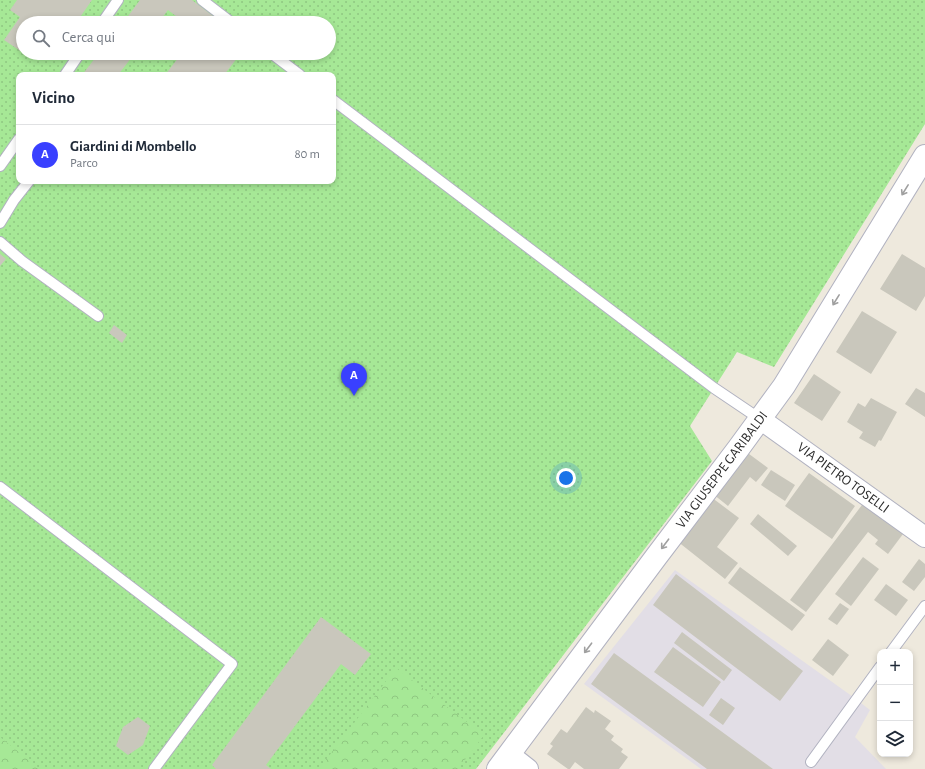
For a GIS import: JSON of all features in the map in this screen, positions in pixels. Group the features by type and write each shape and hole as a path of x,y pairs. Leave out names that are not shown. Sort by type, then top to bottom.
{"street":[{"name":"VIA GIUSEPPE GARIBALDI","path":"504,762 784,386 925,156"},
{"name":"VIA PIETRO TOSELLI","path":"760,419 925,537"},
{"path":"504,762 528,769"}],"lane":[{"path":"107,16 118,0"},
{"path":"202,0 223,16"},
{"path":"67,72 75,60"},
{"path":"280,60 296,72"},
{"path":"336,102 714,388 760,419"},
{"path":"0,166 16,143"},
{"path":"0,223 14,200 27,184"},
{"path":"0,242 22,261 98,316"},
{"path":"0,487 232,664 154,769"},
{"path":"893,649 925,606"},
{"path":"811,762 877,671"}],"shaded area":[{"path":"675,570 870,710 855,737 886,769 701,769 584,684"}],"green space":[{"path":"0,0 925,0 925,124 774,367 737,352 690,426 712,461 476,769 0,769"},
{"path":"396,668 484,735 458,769 319,769"},
{"path":"0,737 40,769 0,769"}],"building":[{"path":"17,0 92,0 81,16 19,16 10,10"},
{"path":"140,0 192,0 213,16 176,16 168,10 163,16 128,16"},
{"path":"16,23 16,48 4,40"},
{"path":"94,60 130,60 120,72 84,72"},
{"path":"177,60 236,60 226,72 167,72"},
{"path":"0,254 6,259 0,266"},
{"path":"902,254 925,268 925,296 916,311 880,289"},
{"path":"862,311 897,332 871,374 836,352"},
{"path":"114,325 127,335 122,343 109,333"},
{"path":"814,374 841,392 822,421 794,403"},
{"path":"916,388 925,393 925,417 905,404"},
{"path":"871,398 897,412 881,441 879,440 875,447 859,438 863,432 847,422 858,403 865,407"},
{"path":"745,451 768,468 756,482 750,477 728,506 713,494"},
{"path":"771,470 795,485 785,501 761,485"},
{"path":"809,473 855,506 832,539 785,506"},
{"path":"711,497 739,518 717,547 738,563 725,579 677,541"},
{"path":"865,501 906,530 888,554 875,544 878,540 868,532 806,612 790,600"},
{"path":"758,514 797,546 788,556 750,524"},
{"path":"863,557 879,569 851,606 835,594"},
{"path":"919,559 925,564 925,577 914,591 902,582"},
{"path":"740,567 805,615 792,631 728,583"},
{"path":"676,574 803,671 780,701 653,605"},
{"path":"886,584 908,600 896,616 874,600"},
{"path":"840,603 849,609 837,625 828,619"},
{"path":"321,617 371,654 355,675 341,664 266,765 271,769 216,769 212,765"},
{"path":"682,632 732,670 724,681 674,643"},
{"path":"828,639 849,655 833,676 812,660"},
{"path":"673,647 721,682 703,707 654,672"},
{"path":"614,653 773,769 707,769 591,684"},
{"path":"721,698 735,708 723,725 709,715"},
{"path":"586,707 594,713 595,710 611,721 605,729 614,736 611,740 623,749 621,752 628,757 619,769 584,769 575,762 570,769 568,769 547,754 553,746 550,744 561,729 567,733"},
{"path":"138,717 150,726 143,745 128,755 116,746 123,727"}],"place":[{"name":"Giardini di Mombello","path":"354,396"}]}
